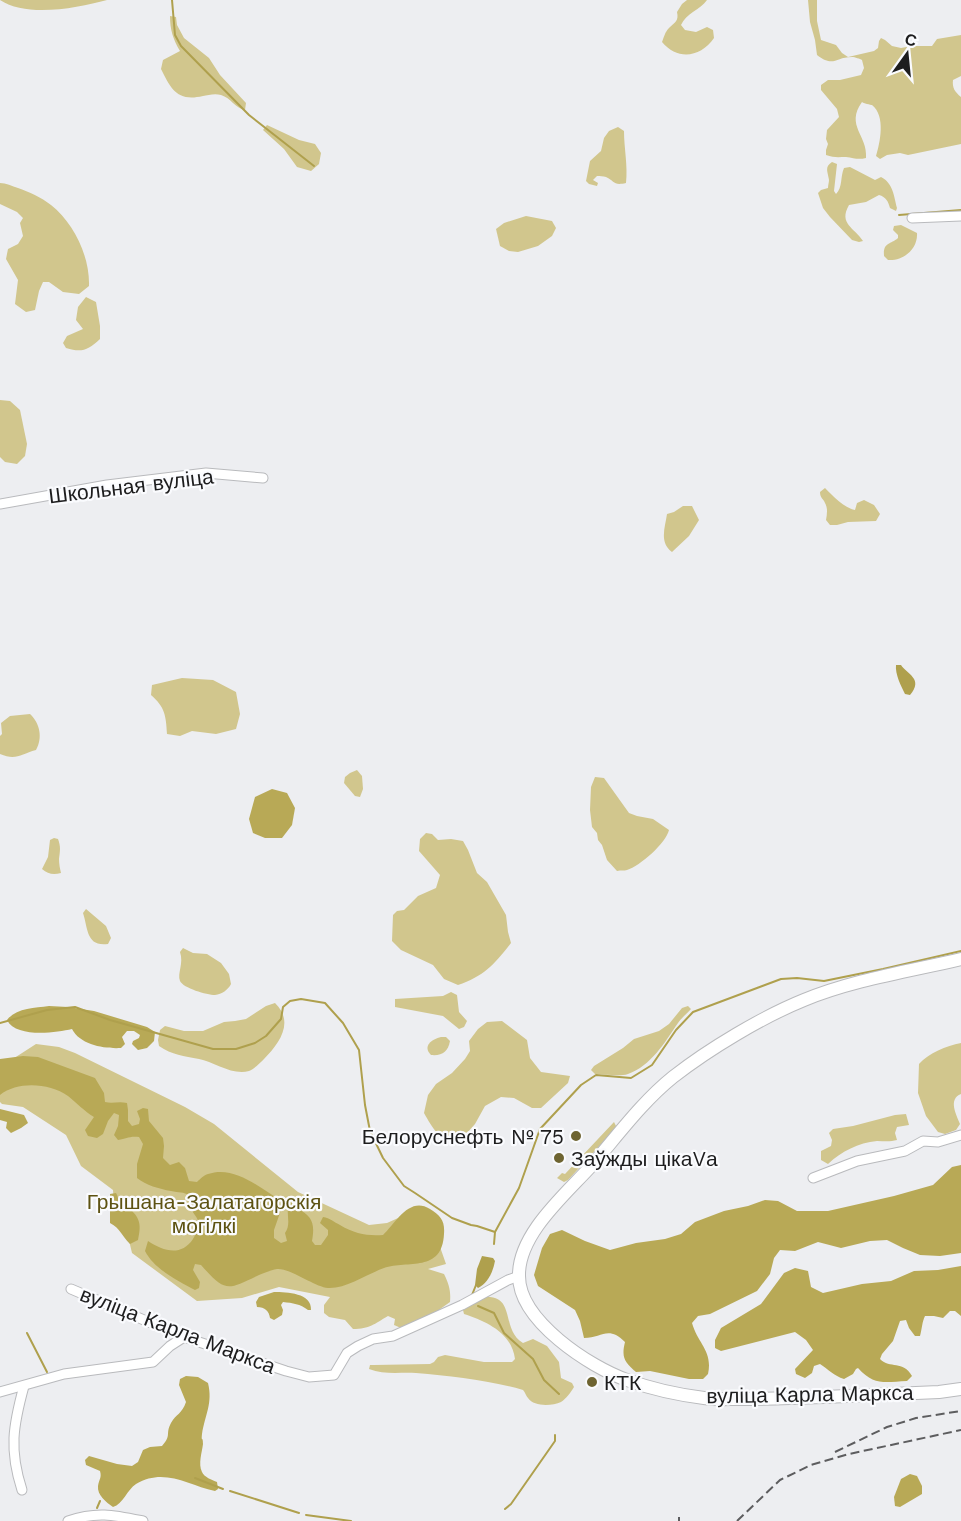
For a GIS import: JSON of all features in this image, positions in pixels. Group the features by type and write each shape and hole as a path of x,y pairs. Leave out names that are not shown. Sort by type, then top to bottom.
{"main road":[{"path":"519,1276 520,1262 541,1221 650,1097 673,1077 752,1026 804,1000 837,988 961,959"},
{"name":"вуліца Карла Маркса","path":"519,1276 524,1299 533,1314 570,1349 598,1367 627,1380 654,1387 703,1398 759,1399 939,1392 961,1389"}],"street":[{"path":"912,218 961,216"},
{"name":"Школьная вуліца","path":"0,504 107,485 206,473 263,478"},
{"path":"813,1178 857,1161 905,1151 923,1142 938,1142 961,1136"},
{"name":"вуліца Карла Маркса","path":"70,1289 184,1337 309,1377 334,1375 347,1353 358,1346 374,1339 393,1336 519,1276"},
{"path":"0,1392 64,1374 153,1362 184,1337"},
{"path":"22,1490 16,1471 13,1441 24,1386"},
{"path":"68,1521 85,1515 98,1514 143,1521"}],"green space":[{"path":"0,0 107,0 81,6 38,10 24,9"},
{"path":"687,0 707,0 686,17 681,25 685,30 696,32 707,27 713,30 714,38 696,53 682,54 668,48 662,42 666,31 677,19 677,12"},
{"path":"808,0 817,0 817,21 821,40 836,45 848,57 831,61 823,59 817,55 810,22"},
{"path":"170,16 176,17 177,25 184,38 209,58 220,75 246,103 245,110 221,95 187,97 172,88 161,69 163,60 180,51 172,34"},
{"path":"961,35 961,76 953,80 953,83 954,90 961,97 961,144 908,155 900,153 887,155 880,159 876,156 881,130 879,116 872,105 862,102 857,110 856,124 864,143 866,158 826,155 827,130 839,117 837,109 821,90 821,85 828,80 861,75 864,68 862,60 848,57 874,51 878,48 881,38 892,46 901,48 932,46 937,39"},
{"path":"267,125 299,140 315,144 321,153 319,164 311,171 297,167 284,149 263,130"},
{"path":"618,127 624,131 626,183 616,183 606,177 597,176 593,180 598,183 597,186 589,184 586,181 590,161 601,151 604,138 609,131"},
{"path":"832,162 837,164 834,191 836,194 840,188 844,168 850,167 875,180 881,177 892,190 896,211 890,208 886,200 879,195 866,202 849,205 846,211 846,221 863,241 852,240 823,208 818,193 828,188 827,168"},
{"path":"0,183 39,197 67,221 79,241 89,275 89,286 79,294 63,292 49,282 43,282 35,310 26,312 15,304 18,280 6,259 8,249 18,244 23,236 20,223 23,218 17,212 0,204"},
{"path":"526,216 552,221 556,228 552,236 538,246 518,252 509,251 500,246 496,229 504,223"},
{"path":"901,225 917,233 917,239 909,253 894,260 888,260 884,256 885,248 898,238 893,230 894,226"},
{"path":"86,297 96,302 100,339 84,350 66,348 63,343 67,336 83,329 76,320 78,307"},
{"path":"0,400 10,401 20,410 27,444 25,456 17,464 5,462 0,457"},
{"path":"825,488 851,509 855,510 857,503 864,500 874,505 880,514 876,521 830,525 826,520 827,507 820,494"},
{"path":"683,506 692,506 699,520 689,536 672,552 664,539 667,514"},
{"path":"182,678 213,680 236,692 240,714 236,729 216,734 192,731 180,736 167,734 164,712 151,695 152,685"},
{"path":"30,714 39,731 36,750 14,757 0,754 1,723 10,716"},
{"path":"357,770 362,776 363,789 360,797 355,796 344,783 345,777"},
{"path":"595,777 604,778 629,813 653,819 669,830 652,853 627,870 617,871 607,860 597,833 592,827 591,787"},
{"path":"272,789 287,793 295,808 292,825 282,838 265,838 253,833 249,819 255,797"},
{"path":"426,833 432,834 438,840 463,841 477,873 487,882 506,915 511,943 488,969 475,978 458,985 444,979 433,965 401,950 392,941 393,915 397,911 404,910 418,896 436,888 440,875 419,851 420,839"},
{"path":"58,839 60,844 61,873 56,874 42,869 48,857 50,840"},
{"path":"86,909 106,926 111,938 108,944 96,943 89,935 83,913"},
{"path":"183,948 193,953 207,954 221,963 229,974 231,984 228,988 220,994 211,995 182,984 179,975 180,952"},
{"path":"451,992 457,995 459,1012 467,1021 464,1027 459,1029 443,1016 395,1007 395,999 443,996"},
{"path":"275,1003 284,1018 283,1032 270,1053 249,1071 237,1072 173,1053 159,1046 160,1030 165,1026 184,1031 203,1031 224,1022 246,1019"},
{"path":"49,1006 94,1011 147,1027 155,1032 154,1041 147,1048 138,1050 132,1044 140,1035 134,1031 127,1031 122,1037 125,1044 121,1048 108,1048 81,1039 72,1029 46,1033 27,1032 12,1026 7,1020 20,1011"},
{"path":"688,1006 691,1009 679,1021 657,1053 644,1065 624,1075 595,1074 591,1070 634,1039 659,1031 669,1024 682,1008"},
{"path":"502,1021 527,1040 530,1058 541,1072 570,1076 568,1083 541,1108 532,1108 514,1098 501,1097 485,1106 475,1124 458,1143 446,1140 441,1137 424,1113 428,1095 436,1084 452,1073 465,1059 470,1051 469,1041 478,1029 487,1022"},
{"path":"446,1037 450,1041 448,1048 441,1054 431,1055 428,1052 428,1046 434,1039"},
{"path":"961,1043 961,1094 957,1096 954,1103 960,1124 956,1130 945,1134 938,1132 926,1116 918,1093 919,1064 938,1050"},
{"name":"Грышана-Залатагорскія могілкі","path":"36,1044 59,1047 75,1053 185,1107 214,1124 298,1192 369,1225 387,1223 416,1210 439,1244 446,1264 428,1269 444,1274 449,1288 450,1302 436,1312 401,1328 394,1325 395,1319 388,1316 368,1327 353,1329 345,1320 329,1317 324,1313 324,1305 330,1297 279,1287 242,1298 197,1301 132,1253 127,1232 115,1219 113,1190 81,1166 66,1135 23,1107 0,1102 0,1078 5,1064"},
{"path":"38,1057 95,1078 104,1093 105,1102 127,1103 128,1121 132,1126 139,1124 137,1111 143,1108 148,1109 149,1121 163,1138 163,1158 170,1165 179,1162 185,1168 189,1181 197,1182 208,1174 227,1172 246,1179 280,1200 281,1210 274,1230 274,1238 281,1243 287,1241 285,1233 288,1225 289,1202 295,1202 296,1208 312,1221 312,1241 315,1245 321,1245 328,1235 328,1230 320,1223 323,1217 366,1235 383,1235 409,1208 422,1206 430,1209 442,1219 444,1234 442,1246 437,1255 430,1260 384,1268 335,1288 323,1287 282,1269 263,1273 240,1284 227,1286 216,1280 201,1265 195,1264 193,1270 200,1282 199,1288 195,1290 160,1269 145,1251 148,1241 166,1250 177,1250 188,1245 193,1239 199,1223 191,1208 190,1196 144,1183 137,1178 137,1164 143,1144 139,1137 118,1140 114,1135 119,1115 114,1113 103,1134 97,1138 88,1136 85,1130 94,1117 68,1096 52,1088 34,1085 16,1087 0,1095 0,1059"},
{"path":"0,1109 24,1115 28,1123 11,1133 6,1128 7,1122 0,1120"},
{"path":"906,1114 909,1125 897,1127 895,1133 897,1140 870,1142 857,1146 839,1155 828,1164 821,1160 821,1151 831,1146 832,1140 829,1133 833,1129"},
{"path":"614,1122 615,1129 568,1180 564,1182 557,1178 562,1173 565,1174"},
{"path":"961,1165 961,1253 940,1256 920,1255 887,1240 870,1241 841,1248 818,1242 795,1251 780,1250 774,1258 770,1274 757,1291 710,1314 698,1316 692,1323 707,1353 708,1374 703,1379 689,1379 650,1371 636,1372 625,1359 623,1352 625,1342 609,1333 584,1338 575,1310 538,1286 534,1275 542,1248 550,1234 562,1230 610,1250 681,1234 695,1222 765,1200 778,1201 797,1211 828,1211 894,1196 933,1185 952,1167"},
{"path":"116,1193 121,1212 130,1209 139,1223 138,1240 130,1244 110,1223 110,1194"},
{"path":"961,1266 961,1316 955,1311 950,1311 943,1318 925,1316 920,1336 915,1336 906,1320 900,1321 893,1341 882,1354 880,1359 884,1362 901,1366 908,1371 912,1376 907,1381 880,1382 869,1378 858,1368 844,1379 820,1364 814,1366 812,1373 805,1378 796,1374 795,1369 813,1350 806,1340 795,1332 721,1351 715,1348 715,1340 721,1328 761,1304 784,1273 795,1268 808,1271 811,1287 823,1293 862,1284 891,1281 914,1271"},
{"path":"274,1292 292,1293 303,1297 310,1304 311,1310 283,1302 282,1315 274,1320 270,1318 266,1310 257,1307 256,1302 259,1297"},
{"path":"483,1297 500,1301 505,1307 516,1337 523,1343 533,1339 547,1346 559,1362 561,1378 572,1383 574,1387 563,1401 543,1405 531,1401 523,1390 497,1384 416,1373 386,1373 369,1369 370,1365 430,1364 438,1357 445,1355 484,1362 512,1362 515,1359 513,1350 497,1329 464,1314 463,1310 471,1302"},
{"path":"186,1376 198,1377 208,1383 209,1403 202,1434 200,1465 204,1475 217,1482 218,1489 215,1491 176,1479 156,1477 136,1484 120,1503 113,1507 100,1495 98,1486 100,1471 86,1465 85,1460 89,1456 132,1466 138,1462 143,1450 162,1446 167,1439 171,1423 186,1402 179,1385 180,1379"},
{"path":"910,1474 917,1476 922,1486 922,1494 900,1507 895,1506 894,1497 901,1479"}],"shaded area":[{"path":"896,665 901,665 915,681 910,695 905,694 897,676"},
{"path":"482,1256 493,1258 495,1261 490,1277 478,1288 475,1285 477,1269"}],"waterway":[{"path":"172,0 175,35 181,46 249,115 314,166"},
{"path":"899,215 961,210"},
{"path":"494,1244 495,1232 519,1188 540,1129 581,1085 596,1075 631,1078 652,1065 676,1030 693,1012 781,979 824,981 961,951"},
{"path":"0,1023 47,1010 75,1007 110,1020 213,1049 236,1049 255,1043 266,1036 281,1019 283,1007 290,1001 301,999 325,1003 343,1023 359,1050 370,1131 383,1158 404,1186 452,1218 495,1232"},
{"path":"472,1295 476,1285"},
{"path":"478,1306 494,1313 504,1333 533,1359 544,1380 559,1394"},
{"path":"27,1333 47,1372"},
{"path":"505,1509 511,1504 555,1441 555,1435"},
{"path":"195,1478 223,1489"},
{"path":"230,1491 299,1513"},
{"path":"97,1508 100,1501"},
{"path":"306,1515 351,1521"}],"railway":[{"path":"835,1452 887,1427 916,1418 961,1411"},
{"path":"737,1521 780,1480 811,1465 849,1454 961,1430"}],"place":[{"name":"Белоруснефть № 75","path":"576,1136"},
{"name":"Заўжды цікаVа","path":"559,1158"},
{"name":"КТК","path":"592,1382"}]}
